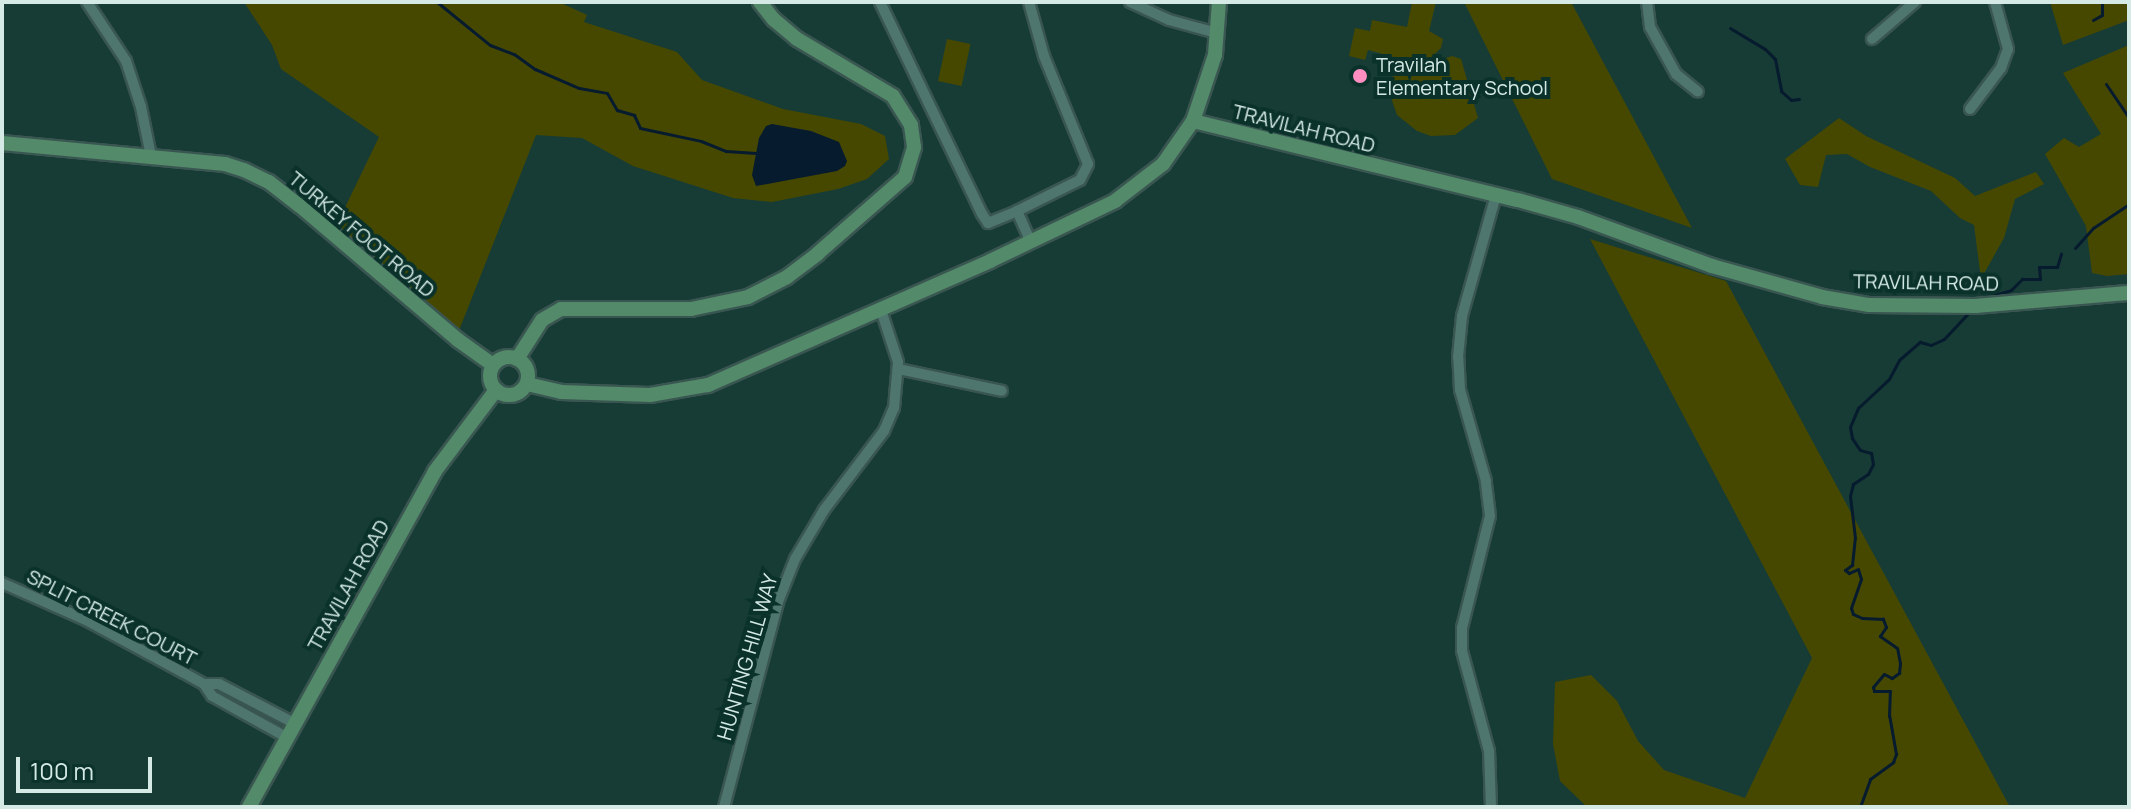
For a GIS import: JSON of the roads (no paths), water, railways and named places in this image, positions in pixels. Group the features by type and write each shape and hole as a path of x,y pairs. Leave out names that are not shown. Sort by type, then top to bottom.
{"main road":[{"path":"517,359 542,320 561,309 691,309 748,297 787,277 905,177 914,147 913,135 905,111 893,96 797,39 774,20 760,2"},
{"path":"527,384 561,392 650,395 682,391 741,372 1115,201 1163,164 1193,121 1205,95 1217,33 1219,2"},
{"name":"TRAVILAH ROAD","path":"1193,121 1578,217 1712,266 1822,297 1869,305 1995,305 2129,293"},
{"name":"TURKEY FOOT ROAD","path":"2,143 225,164 269,182 458,340 493,365"},
{"path":"505,357 517,359 528,372 527,384 514,395 496,390 489,377 493,365 505,357"},
{"name":"TRAVILAH ROAD","path":"249,807 435,471 496,390"}],"street":[{"path":"87,2 126,61 141,107 151,156"},
{"path":"880,2 988,223 1080,180 1088,164 1044,56 1029,2"},
{"path":"1130,2 1169,20 1217,33"},
{"path":"1647,2 1650,27 1669,62 1676,74 1698,92"},
{"path":"1872,39 1915,2"},
{"path":"1970,109 2001,68 2008,49 1995,2"},
{"path":"1491,807 1493,781 1489,751 1462,651 1462,628 1490,516 1486,481 1460,390 1458,357 1462,316 1496,195"},
{"path":"1017,211 1031,242"},
{"name":"HUNTING HILL WAY","path":"724,807 778,602 795,559 824,510 884,431 899,390 898,369 881,310"},
{"path":"898,369 1002,391"},
{"name":"SPLIT CREEK COURT","path":"2,583 86,620 204,684 212,696 286,737"},
{"name":"SPLIT CREEK COURT","path":"204,684 219,684 294,723"}],"water":[{"path":"772,124 811,131 839,142 847,161 845,166 837,171 756,186 752,175 759,138 766,126"}],"waterway":[{"path":"437,2 490,45 579,88 607,93 617,110 634,115 640,128 701,141 726,151 756,153"},
{"path":"2093,20 2102,15 2102,2"},
{"path":"1730,28 1765,49 1775,59 1781,91 1791,100 1799,99"},
{"path":"2106,84 2129,118"},
{"path":"2075,248 2093,228 2129,204"},
{"path":"1980,299 2011,290 2022,279 2040,279 2039,267 2057,267 2061,254"},
{"path":"1860,807 1870,779 1893,762 1896,754 1889,716 1890,691 1874,691 1873,687 1884,674 1892,678 1899,673 1900,663 1897,648 1880,636 1886,627 1883,619 1862,618 1853,614 1851,608 1861,579 1858,569 1849,573 1845,570 1852,565 1855,538 1850,496 1853,484 1868,474 1873,464 1871,453 1860,450 1852,438 1850,427 1858,408 1889,379 1899,360 1920,342 1931,345 1944,339 1968,313"}],"place":[{"name":"Travilah Elementary School","path":"1360,76"}]}
